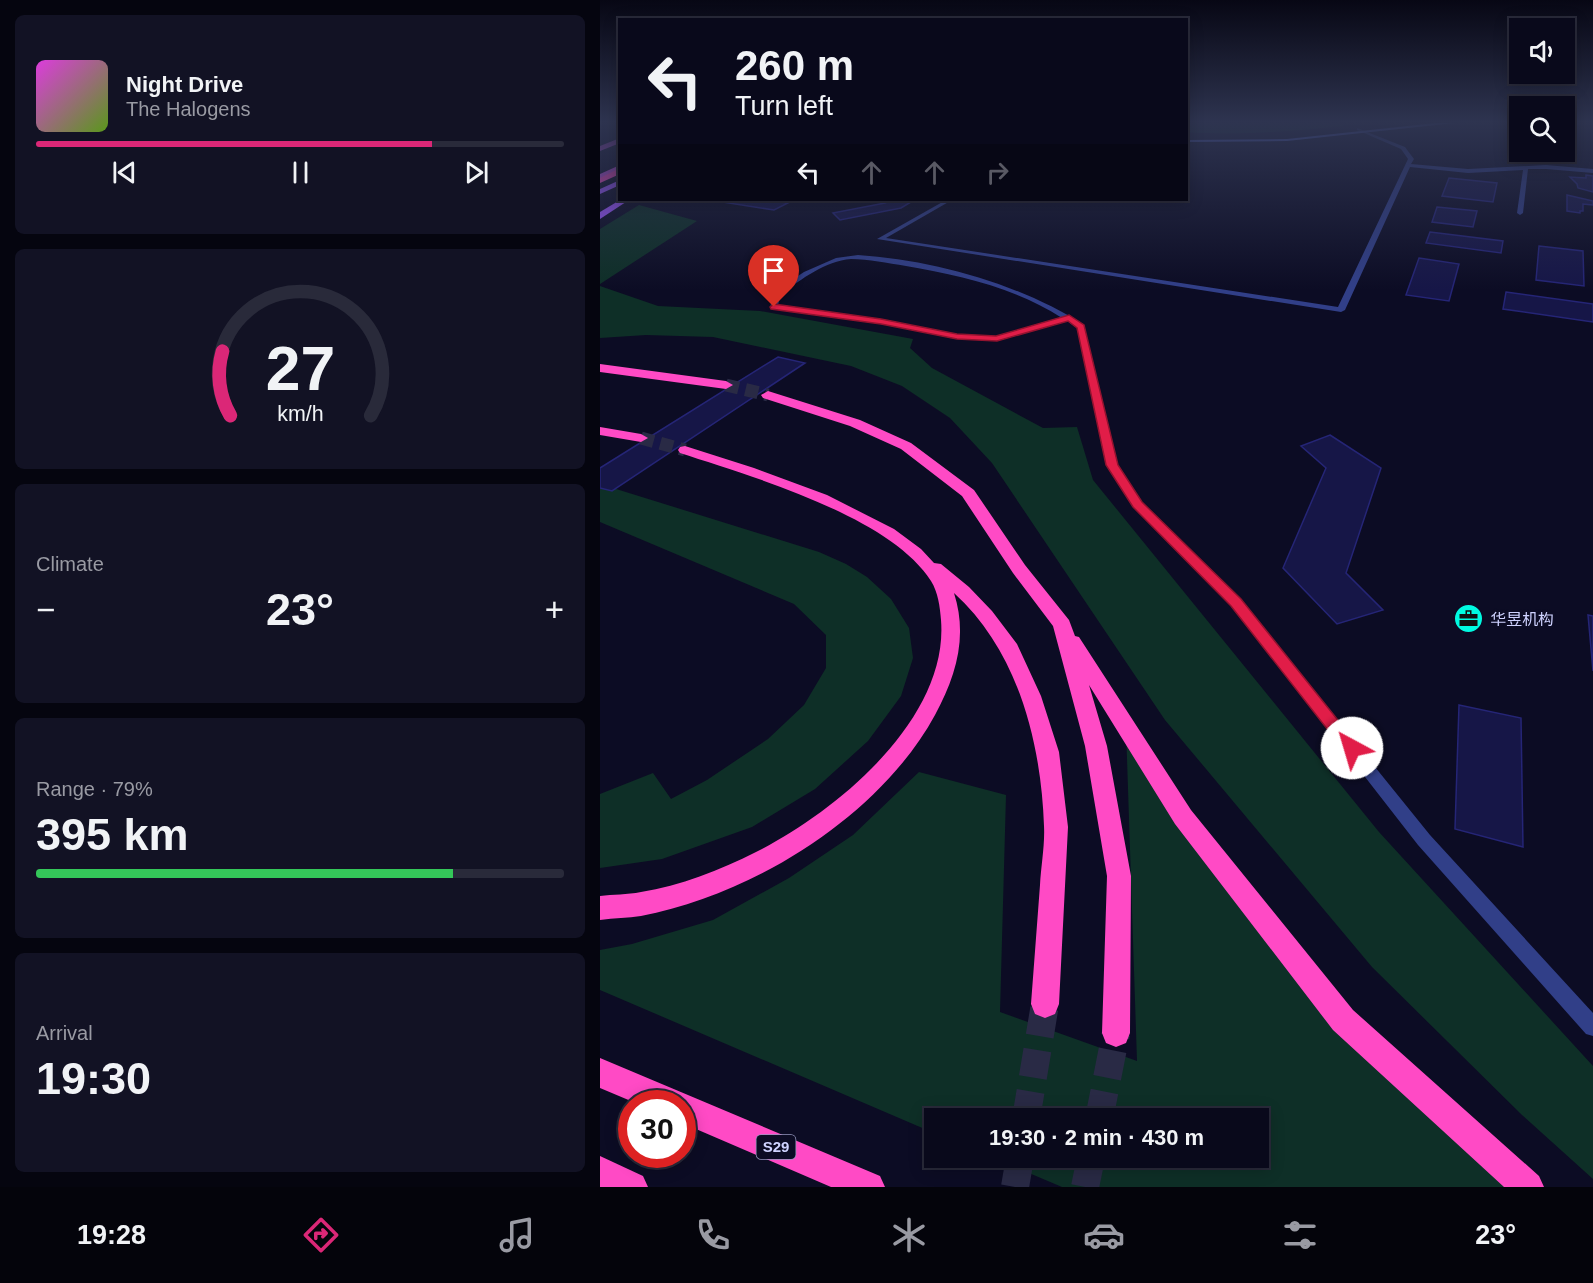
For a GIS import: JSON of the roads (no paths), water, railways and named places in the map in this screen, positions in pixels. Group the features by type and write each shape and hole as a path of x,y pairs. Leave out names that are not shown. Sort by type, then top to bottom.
{"highway":[{"path":"600,368 726,385"},
{"path":"600,374 650,373"},
{"path":"768,395 855,423 906,446 968,493 1019,568 1062,625 1182,817 1343,1020 1528,1187"},
{"path":"600,431 641,438"},
{"path":"685,450 859,513 920,555 963,591 985,615 1010,649 1031,696 1048,752 1056,827 1045,1004"},
{"path":"600,908 641,903 689,890 745,868 802,840 851,801 886,768 920,725 945,674 952,637 949,604 938,577 920,555"},
{"path":"1062,625 1096,746 1119,876 1116,1033"},
{"path":"600,1073 641,1090"},
{"name":"S29","path":"696,1114 869,1187"},
{"path":"600,1172 632,1187"}],"main road":[{"path":"600,192 618,184"},
{"path":"600,216 623,201"}],"street":[{"path":"947,201 880,239 1341,310 1403,178"},
{"path":"1520,213 1525,178"},
{"path":"1069,318 997,339 957,336 881,322 774,307 778,292 813,269 840,259 872,259 957,275 996,286 1069,318 1081,327 1112,465 1138,505 1236,603 1424,840 1593,1027"}],"tunnel":[{"path":"726,385 768,395"},
{"path":"641,438 685,450"},
{"path":"1028,1108 1045,1004"},
{"path":"1101,1108 1116,1033"},
{"path":"1015,1187 1018,1168"},
{"path":"1085,1187 1089,1168"}],"place":[{"name":"华昱机构","path":"1469,619"}]}
